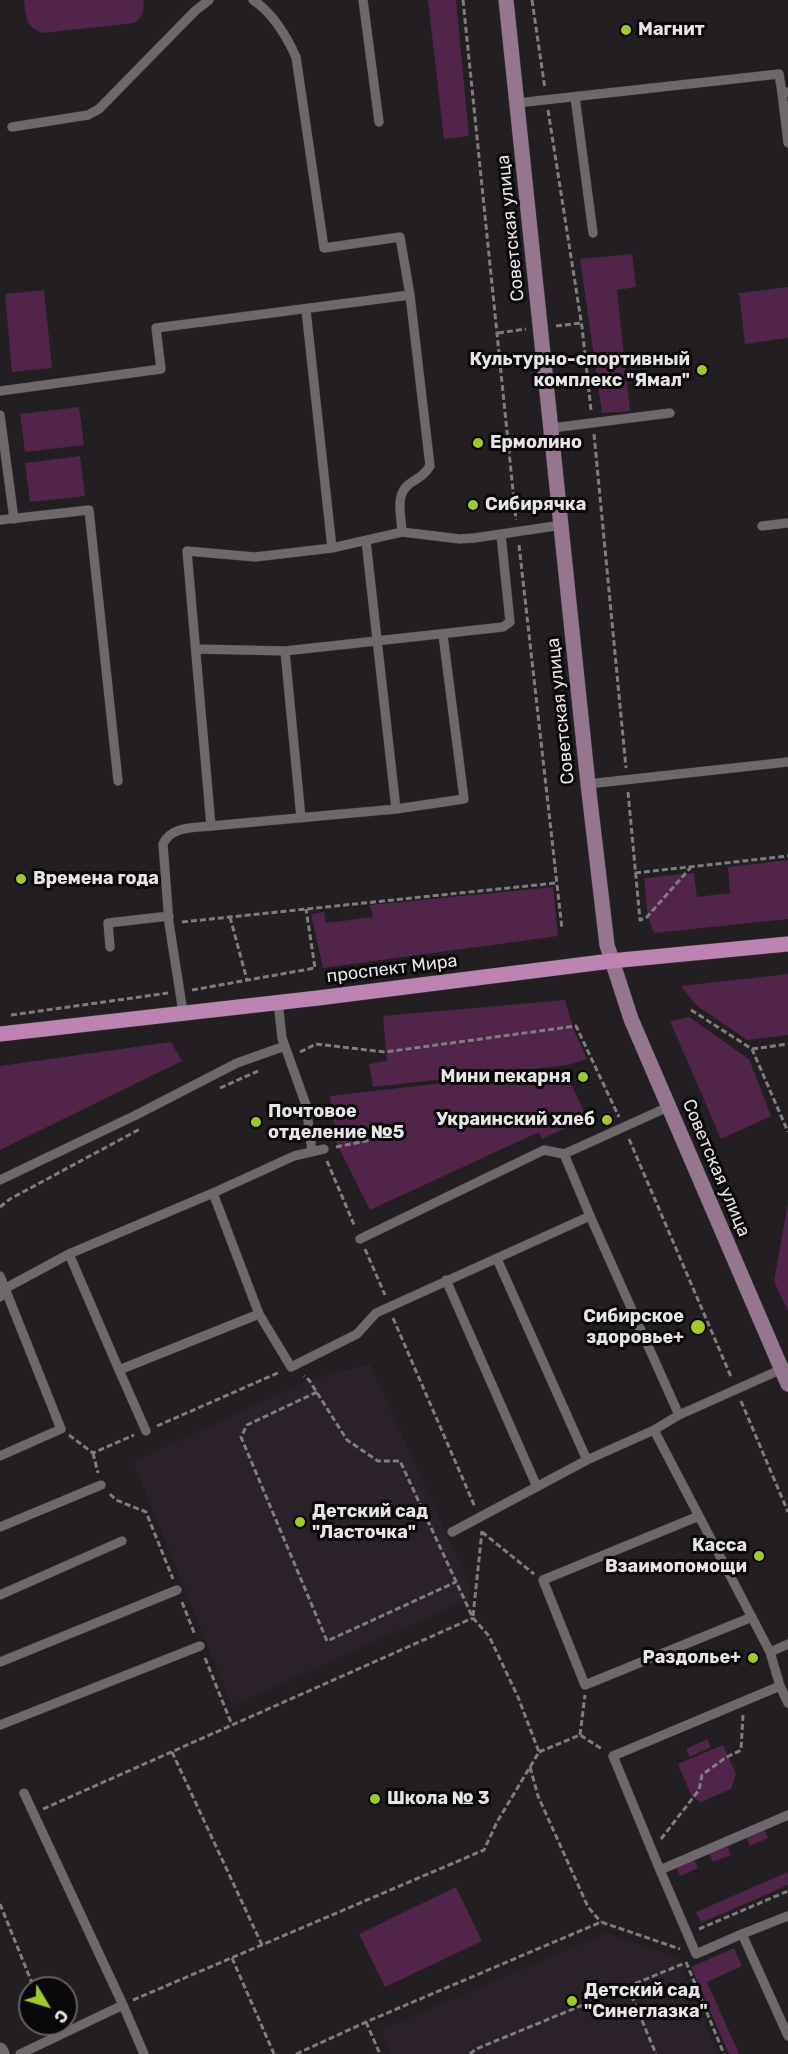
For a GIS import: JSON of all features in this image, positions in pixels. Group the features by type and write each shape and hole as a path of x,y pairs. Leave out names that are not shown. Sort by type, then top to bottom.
{"main road":[{"name":"Советская улица","path":"506,0 603,925 611,961 631,1019 785,1377"},
{"name":"проспект Мира","path":"0,1034 611,961 788,944"}],"street":[{"path":"0,2050 2,2054"}],"lane":[{"path":"12,127 88,115 99,109 195,10 208,0"},
{"path":"253,0 263,7 284,32 296,57 324,248 400,237 410,295 430,466 426,474 405,487 400,496 402,532"},
{"path":"363,0 379,122"},
{"path":"517,103 779,74 785,93 788,143"},
{"path":"575,97 593,233"},
{"path":"0,391 161,369 156,328 410,295"},
{"path":"306,310 332,548"},
{"path":"552,428 670,413"},
{"path":"0,415 15,519"},
{"path":"0,520 89,510 118,781"},
{"path":"762,526 788,523"},
{"path":"211,826 188,551 255,556 332,548 402,532 460,538 501,535 562,525"},
{"path":"197,649 285,651 503,627 510,622 501,535"},
{"path":"366,541 396,809"},
{"path":"183,1012 169,920 163,854 166,837 174,831 211,826 396,809 464,800 443,635"},
{"path":"285,651 302,818"},
{"path":"588,784 788,762"},
{"path":"110,947 108,923 169,920"},
{"path":"278,1002 282,1038 306,1105 312,1152"},
{"path":"0,1180 136,1115 237,1063 285,1047"},
{"path":"360,1239 544,1150 564,1154 668,1107"},
{"path":"0,1297 6,1288 69,1254 294,1156 324,1149"},
{"path":"564,1154 680,1415"},
{"path":"213,1193 259,1314 291,1367 357,1334 376,1313 590,1216"},
{"path":"69,1254 146,1431"},
{"path":"497,1259 587,1460"},
{"path":"0,1276 61,1429 0,1456"},
{"path":"446,1280 537,1487"},
{"path":"119,1370 259,1314"},
{"path":"452,1532 587,1460 654,1430 680,1415 736,1390 785,1377"},
{"path":"654,1430 770,1652 788,1704"},
{"path":"0,1527 101,1485"},
{"path":"699,1516 543,1580 585,1685 752,1617"},
{"path":"0,1595 122,1541"},
{"path":"0,1662 177,1590"},
{"path":"770,1652 788,1644"},
{"path":"0,1724 200,1646"},
{"path":"780,1686 613,1756 696,1954 788,1916"},
{"path":"24,1793 144,2054"},
{"path":"660,1870 788,1815"},
{"path":"742,1934 788,2036"},
{"path":"20,2054 123,2005"}],"path":[{"path":"463,0 562,929"},
{"path":"532,0 582,327 640,920 646,918 691,867"},
{"path":"635,873 788,856"},
{"path":"169,920 306,909 556,883"},
{"path":"11,1015 180,992 315,968 306,909"},
{"path":"230,916 247,980"},
{"path":"691,1010 752,1049 788,1132"},
{"path":"213,1091 316,1044 385,1052 576,1026 624,1126 788,1512"},
{"path":"752,1049 788,1044"},
{"path":"0,1207 10,1199 141,1129"},
{"path":"371,1140 324,1149 360,1239 384,1289 388,1307 483,1524 473,1618"},
{"path":"61,1429 93,1453 291,1367 309,1380 347,1440 378,1461 400,1461 473,1618 489,1636 518,1696 539,1752"},
{"path":"317,1392 247,1425 241,1437 327,1641 456,1582"},
{"path":"482,1532 543,1580"},
{"path":"34,1813 473,1618"},
{"path":"580,1735 585,1685"},
{"path":"652,1850 699,1790 702,1775 725,1758 741,1750 744,1701"},
{"path":"123,2005 484,1850 497,1822 539,1752 580,1735"},
{"path":"580,1735 613,1756"},
{"path":"172,1752 262,1945"},
{"path":"530,1767 538,1796 588,1907 601,1922 696,1954"},
{"path":"687,1934 788,1891"},
{"path":"0,1904 29,1976"},
{"path":"296,2054 601,1922"},
{"path":"470,2054 476,2049 685,1963 696,1954"},
{"path":"232,1958 274,2054"},
{"path":"685,1963 724,2054"},
{"path":"628,1987 656,2054"},
{"path":"366,2022 380,2054"}],"shaded area":[{"path":"24,0 143,0 144,7 143,13 134,23 43,33 30,24 26,16"},
{"path":"428,0 456,0 469,136 444,139"},
{"path":"632,254 636,287 617,290 630,411 602,413 580,259"},
{"path":"788,287 788,338 745,344 739,293"},
{"path":"44,290 52,368 12,372 5,294"},
{"path":"79,407 84,445 25,452 20,414"},
{"path":"80,456 85,496 30,502 25,463"},
{"path":"788,860 788,919 654,933 648,918 644,878 694,873 697,897 730,893 728,867"},
{"path":"553,887 558,936 323,968 311,914 324,912 326,923 373,917 370,905"},
{"path":"788,974 788,1035 747,1040 696,1005 681,986"},
{"path":"565,1000 573,1028 587,1059 567,1065 373,1087 369,1064 387,1061 383,1016"},
{"path":"689,1017 749,1059 771,1116 721,1139 670,1021"},
{"path":"171,1042 182,1061 0,1150 0,1066"},
{"path":"564,1069 587,1118 542,1139 539,1132 370,1210 337,1144 330,1096"},
{"path":"788,1203 788,1312 774,1281"},
{"name":"Детский сад \"Ласточка\"","path":"370,1364 469,1583 469,1599 232,1706 133,1462 309,1380"},
{"path":"707,1739 711,1747 690,1757 686,1749"},
{"path":"723,1745 736,1774 731,1789 701,1802 692,1797 678,1764"},
{"path":"764,1829 768,1838 750,1846 746,1837"},
{"path":"727,1845 731,1855 713,1862 709,1853"},
{"path":"694,1859 698,1868 680,1876 676,1867"},
{"path":"788,1872 788,1885 701,1923 696,1912"},
{"path":"456,1887 482,1941 385,1987 359,1934"},
{"name":"Детский сад \"Синеглазка\"","path":"606,1933 678,1958 718,2054 391,2054 381,2030"},
{"path":"734,1948 742,1966 707,1982 739,2054 729,2054 691,1967"}],"place":[{"name":"Магнит","path":"626,30"},
{"name":"Культурно-спортивный комплекс \"Ямал\"","path":"702,370"},
{"name":"Ермолино","path":"478,443"},
{"name":"Сибирячка","path":"473,505"},
{"name":"Времена года","path":"21,879"},
{"name":"Мини пекарня","path":"583,1077"},
{"name":"Украинский хлеб","path":"607,1120"},
{"name":"Почтовое отделение №5","path":"256,1122"},
{"name":"Сибирское здоровье+","path":"698,1327"},
{"name":"Детский сад \"Ласточка\"","path":"300,1522"},
{"name":"Касса Взаимопомощи","path":"759,1556"},
{"name":"Раздолье+","path":"753,1658"},
{"name":"Школа № 3","path":"375,1799"},
{"name":"Детский сад \"Синеглазка\"","path":"572,2001"}]}
